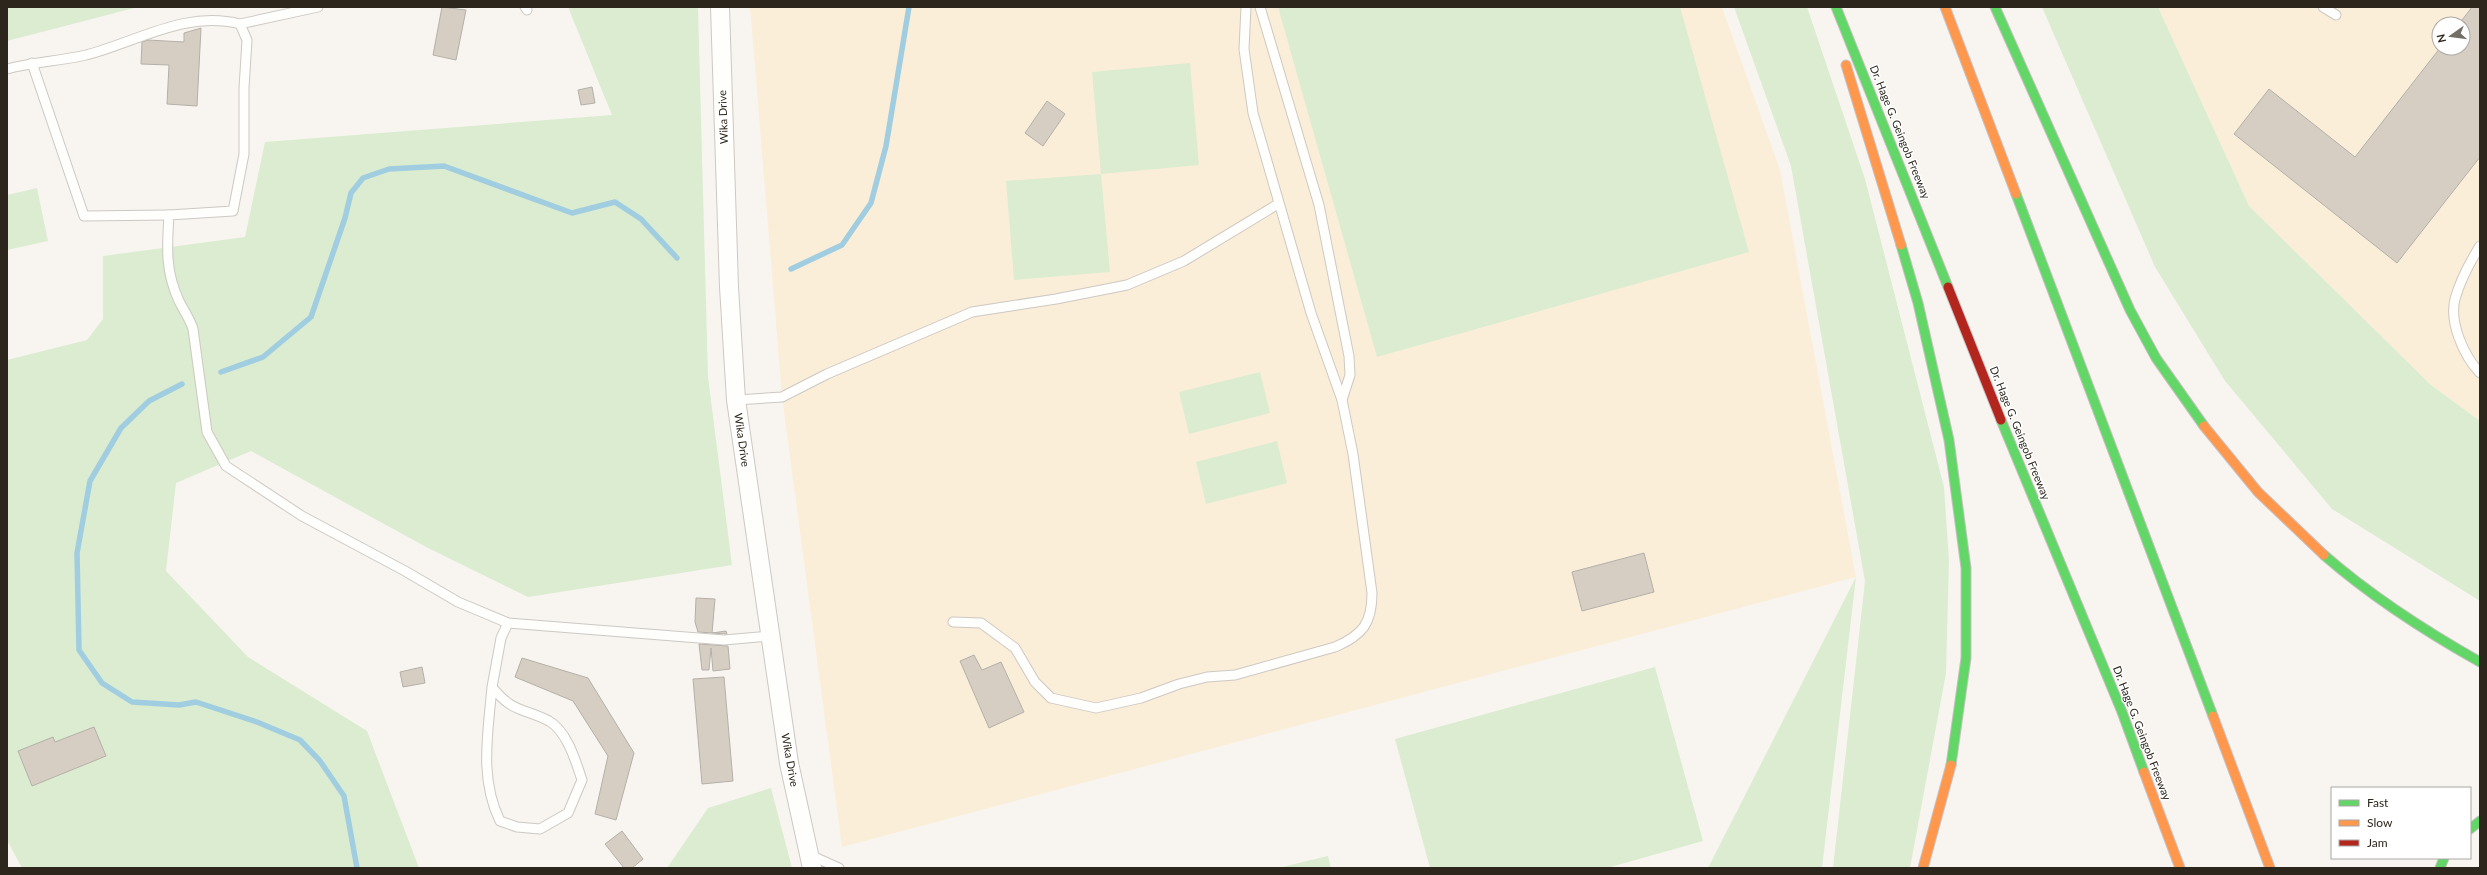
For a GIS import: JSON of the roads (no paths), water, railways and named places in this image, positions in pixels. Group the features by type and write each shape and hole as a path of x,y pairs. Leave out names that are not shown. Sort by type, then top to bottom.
{"highway":[{"path":"1828,7 1838,37"},
{"name":"Dr. Hage G. Geingob Freeway","path":"1836,7 1974,353 2122,712 2180,868"},
{"path":"1945,7 2270,868"},
{"path":"1995,7 2122,292 2155,356 2202,428 2260,496 2370,594 2456,650 2480,662"},
{"path":"1842,52 1918,303 1949,440 1966,568 1966,658 1950,771 1924,868"},
{"path":"2471,828 2480,821"}],"street":[{"name":"Wika Drive","path":"720,7 729,287 736,400 789,763 811,861"}],"lane":[{"path":"7,69 32,63 85,55 170,26 208,19 240,24 318,7"},
{"path":"953,622 981,623 1015,648 1035,682 1051,698 1096,708 1141,698 1179,684 1207,677 1235,675 1350,641 1362,632 1372,611 1372,593 1353,454 1342,400 1311,313 1278,204 1254,113 1244,49 1246,7"},
{"path":"1260,7 1319,205 1349,356 1350,376 1342,400"},
{"path":"2323,7 2336,14"},
{"path":"32,63 84,216 169,215 233,212 244,154 244,88 247,40 240,24"},
{"path":"736,400 782,397 827,374 972,312 1127,285 1184,261 1278,204"},
{"path":"169,215 166,258 180,303 188,315 193,329 207,432 226,466 302,516 406,571 458,602 508,623 724,640 770,636"},
{"path":"2480,246 2470,262 2455,300 2456,333 2472,365 2480,372"},
{"path":"492,687 504,702 519,711 550,722 569,743 582,780 568,813 540,829 517,827 500,821 491,802 486,773 486,737 492,687 501,638 508,623"},
{"path":"811,861 839,868"}],"waterway":[{"path":"791,269 842,245 871,203 886,146 909,7"},
{"path":"221,372 263,357 311,317 345,218 351,193 363,178 389,169 444,166 572,213 615,202 641,219 677,258"},
{"path":"182,384 149,401 121,428 90,481 77,553 79,650 102,683 132,702 179,705 196,702 257,722 300,740 320,761 344,796 357,868"}]}
